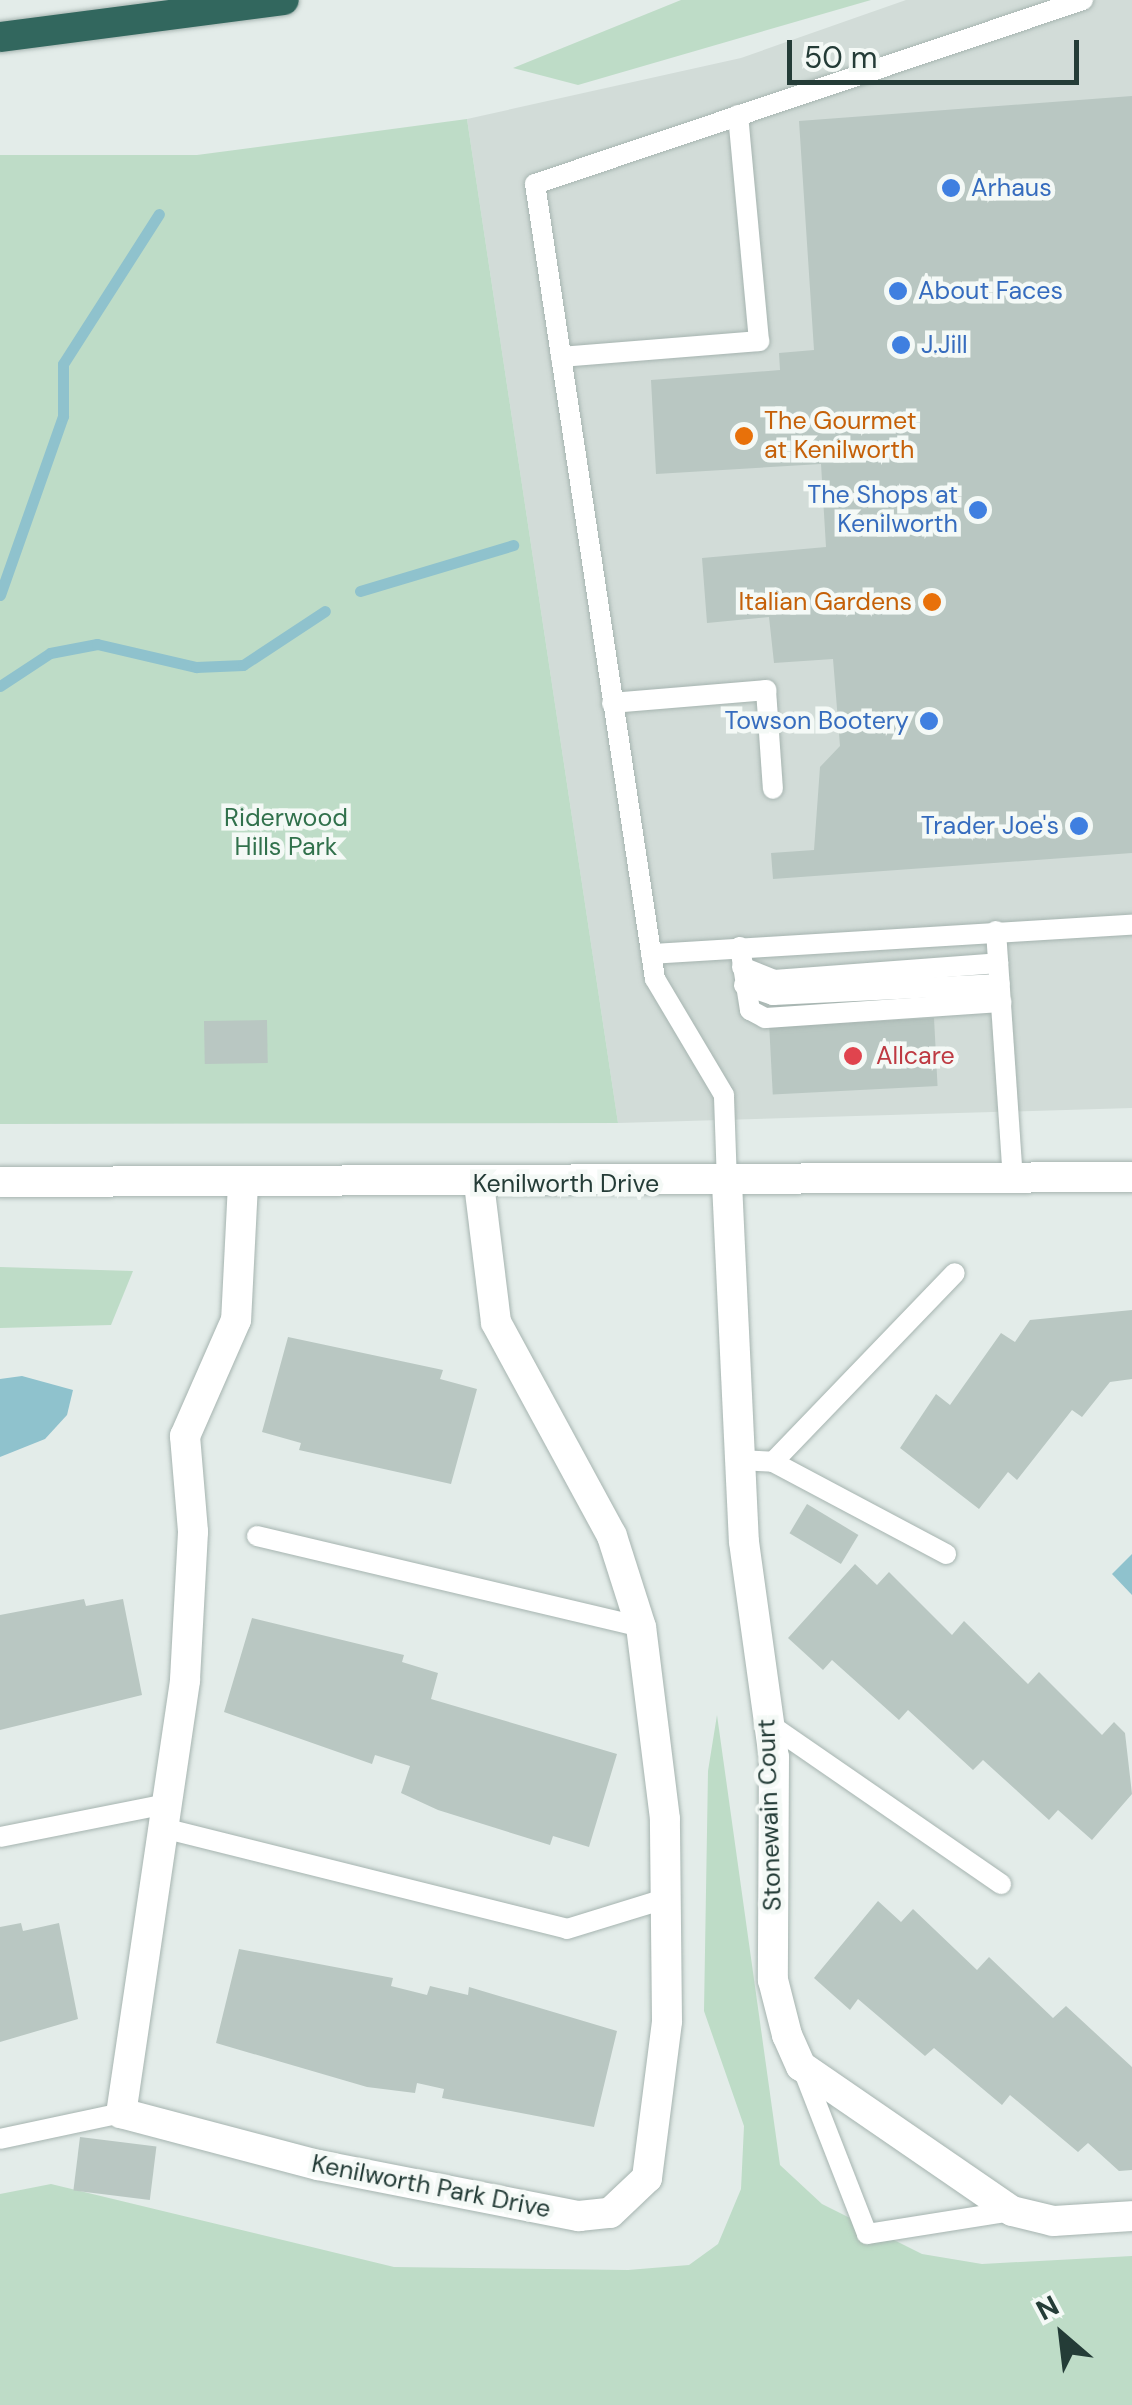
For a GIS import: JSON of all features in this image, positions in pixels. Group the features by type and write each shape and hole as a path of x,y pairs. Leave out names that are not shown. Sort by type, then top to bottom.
{"highway":[{"path":"0,37 284,0"}],"street":[{"name":"Kenilworth Drive","path":"0,1182 727,1183 1132,1177"},
{"name":"Stonewain Court","path":"727,1183 739,1460 769,1724 772,1980 802,2066"},
{"path":"121,2113 165,1816 193,1532 185,1436 236,1320 243,1184"},
{"name":"Kenilworth Park Drive","path":"121,2113 318,2166 579,2216 610,2213 647,2178 667,2021 668,1898 641,1627 612,1536 496,1322 479,1184"},
{"path":"802,2066 1012,2210 1054,2222 1132,2216"}],"lane":[{"path":"727,1183 724,1095 662,1002 651,954 535,184 1083,0"},
{"path":"561,357 759,341 738,116"},
{"path":"612,703 766,690 773,790"},
{"path":"651,954 742,966 996,932 1132,924"},
{"path":"996,932 1013,1180"},
{"path":"742,966 774,980 999,983"},
{"path":"742,966 750,1010 765,1018 999,983"},
{"path":"774,1462 955,1273"},
{"path":"739,1460 774,1462 946,1554"},
{"path":"257,1536 641,1627"},
{"path":"769,1724 1001,1884"},
{"path":"0,1837 165,1816 567,1930 668,1898"},
{"path":"802,2066 866,2234 1012,2210"},
{"path":"0,2139 121,2113"}],"shaded area":[{"path":"906,0 1132,0 1132,1108 618,1123 467,119 741,58"}],"green space":[{"path":"681,0 871,0 578,85 513,68"},
{"name":"Riderwood Hills Park","path":"467,119 618,1123 0,1124 0,155 197,155"},
{"path":"0,1267 133,1271 111,1325 0,1328"},
{"path":"717,1715 780,2165 822,2204 922,2254 982,2264 1132,2256 1132,2405 0,2405 0,2194 51,2184 394,2267 628,2270 689,2265 718,2244 741,2189 744,2126 704,2011 708,1771"}],"water":[{"path":"22,1376 73,1390 67,1415 45,1439 0,1457 0,1379"},
{"path":"1132,1554 1132,1595 1112,1574"}],"building":[{"name":"The Shops at Kenilworth","path":"1132,96 1132,853 773,879 771,853 814,850 820,767 840,746 833,659 774,663 769,617 707,623 702,558 826,547 821,464 656,474 651,380 780,370 779,353 814,350 799,121"},
{"name":"Allcare","path":"934,1018 938,1086 773,1095 769,1027"},
{"path":"267,1020 268,1063 205,1064 204,1021"},
{"path":"1132,1310 1132,1379 1110,1382 1082,1417 1072,1410 1017,1480 1008,1472 979,1509 900,1448 936,1394 950,1405 1001,1333 1015,1342 1030,1320"},
{"path":"288,1337 443,1370 440,1379 477,1389 451,1484 299,1450 301,1443 262,1432"},
{"path":"807,1504 858,1535 841,1564 789,1533"},
{"path":"855,1564 877,1585 889,1572 952,1635 964,1621 1028,1684 1039,1672 1102,1735 1114,1722 1125,1733 1132,1794 1092,1840 1058,1810 1049,1820 983,1760 973,1770 908,1710 899,1720 832,1660 823,1670 788,1638"},
{"path":"84,1599 86,1606 123,1599 142,1695 0,1730 0,1615"},
{"path":"252,1618 404,1655 402,1662 438,1673 431,1699 617,1754 589,1847 553,1836 550,1845 438,1810 401,1793 410,1766 375,1755 372,1764 224,1712"},
{"path":"878,1901 901,1922 913,1909 977,1970 989,1957 1053,2018 1066,2006 1132,2067 1132,2170 1119,2171 1088,2143 1078,2152 1010,2095 1002,2105 934,2048 925,2056 858,1999 850,2010 814,1978"},
{"path":"21,1923 23,1931 59,1923 78,2019 0,2042 0,1927"},
{"path":"239,1949 393,1978 391,1986 427,1995 430,1986 468,1995 469,1987 617,2031 594,2127 442,2098 444,2089 417,2083 415,2093 367,2087 216,2043"},
{"path":"80,2137 156,2146 150,2200 73,2191"}],"waterway":[{"path":"0,595 63,416 63,364 159,214"},
{"path":"360,591 513,545"},
{"path":"0,686 50,653 97,644 196,667 243,665 325,611"}],"place":[{"name":"Arhaus","path":"951,188"},
{"name":"About Faces","path":"898,291"},
{"name":"J.Jill","path":"901,345"},
{"name":"The Gourmet at Kenilworth","path":"744,436"},
{"name":"The Shops at Kenilworth","path":"978,510"},
{"name":"Italian Gardens","path":"932,602"},
{"name":"Towson Bootery","path":"929,721"},
{"name":"Trader Joe's","path":"1079,826"},
{"name":"Allcare","path":"853,1056"}]}
